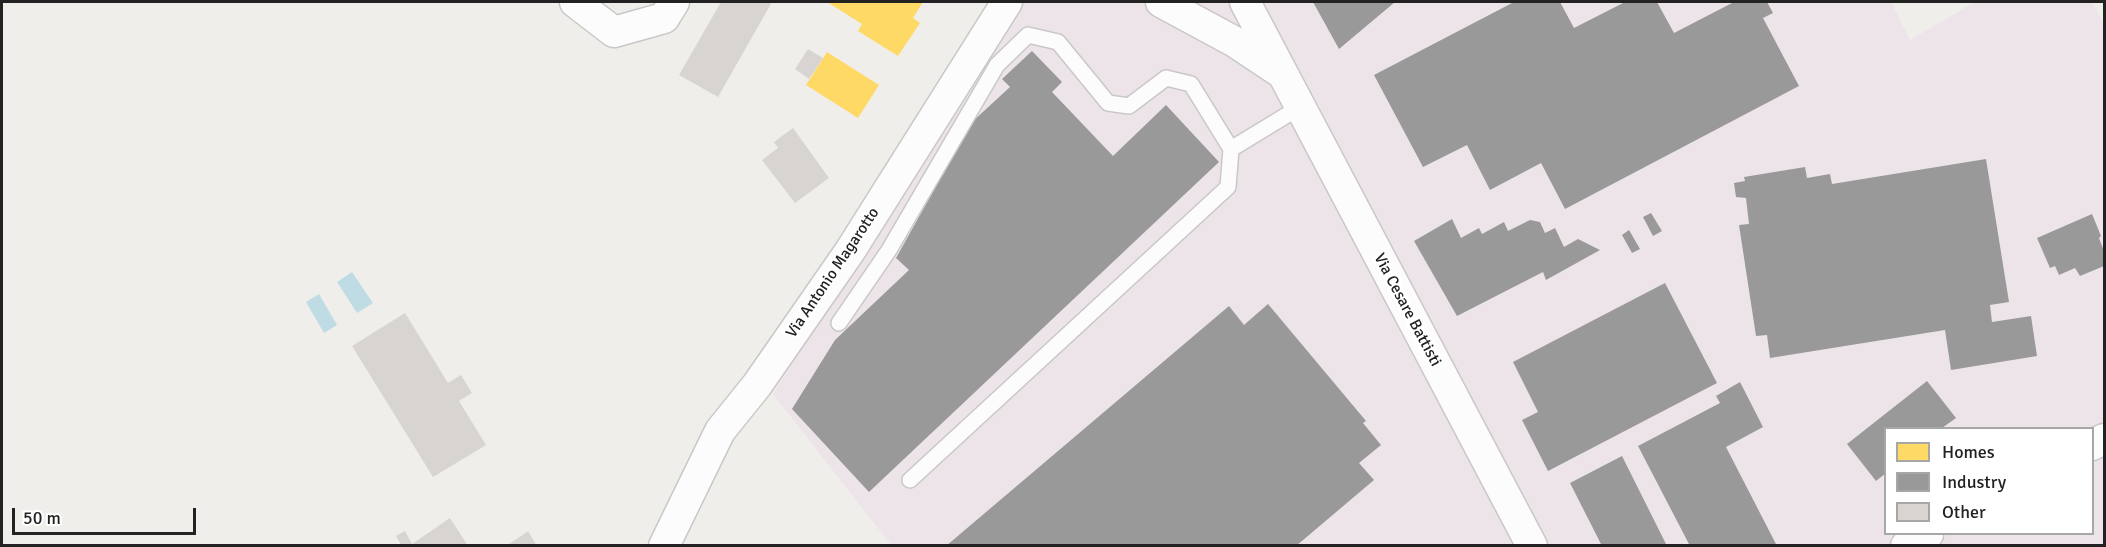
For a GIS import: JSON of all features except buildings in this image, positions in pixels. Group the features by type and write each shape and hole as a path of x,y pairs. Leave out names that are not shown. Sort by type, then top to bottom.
{"street":[{"path":"575,2 614,32 664,18 674,2"},
{"name":"Via Antonio Magarotto","path":"664,546 720,431 757,385 850,251 1006,2"},
{"path":"1161,2 1235,42 1282,74"},
{"name":"Via Cesare Battisti","path":"1245,2 1532,546"},
{"path":"1906,546 1926,535"}],"lane":[{"path":"839,323 889,250 991,75 1028,35 1058,42 1108,103 1129,106 1166,78 1191,84 1231,148 1228,187 910,480"},
{"path":"1231,148 1300,108"}],"shaded area":[{"path":"1018,2 1891,2 1910,40 1975,2 2092,2 2104,24 2104,545 891,545 773,394"}],"water":[{"path":"352,272 373,303 357,313 337,282"},
{"path":"319,294 337,325 324,333 306,302"}]}
